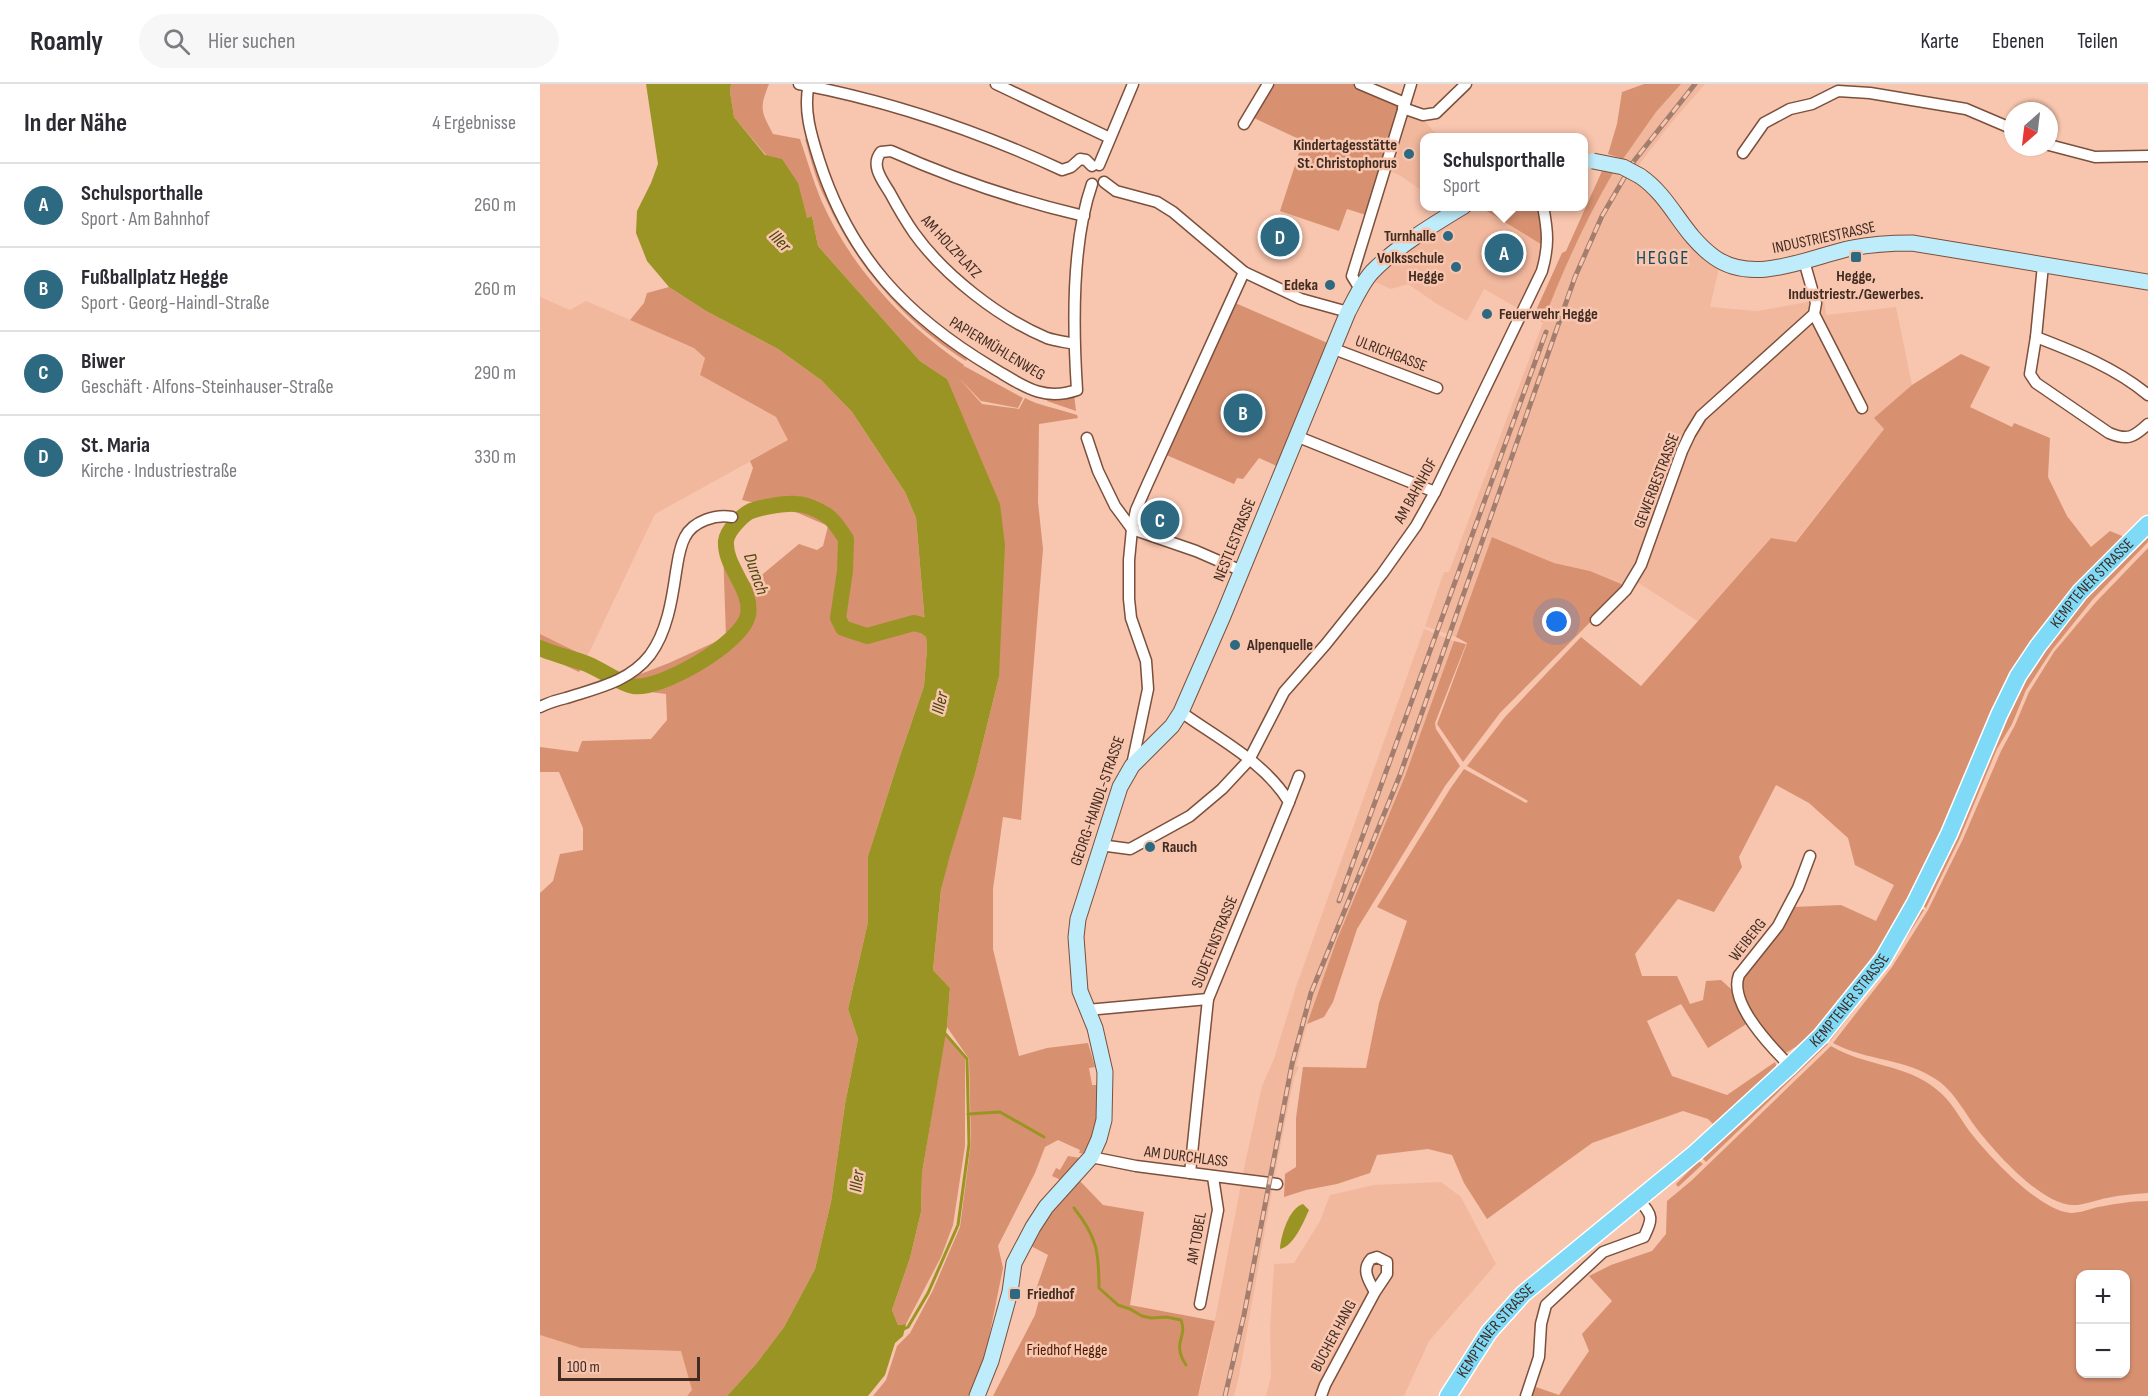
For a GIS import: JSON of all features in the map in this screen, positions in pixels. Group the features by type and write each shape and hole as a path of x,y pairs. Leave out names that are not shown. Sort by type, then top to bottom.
{"main road":[{"name":"KEMPTENER STRASSE","path":"1448,1396 1489,1332 1523,1294 1695,1153 1790,1066 1821,1036 1883,959 1915,903 1949,834 1999,715 2018,676 2079,592 2148,524"}],"street":[{"path":"996,84 1110,138"},
{"path":"806,85 930,117 1004,144 1062,170 1071,167 1080,159 1086,160 1095,165 1107,172 1104,182 1098,185 1092,184 1086,175 1095,165 1110,138 1133,84"},
{"path":"1244,124 1268,84"},
{"path":"1360,84 1423,115 1436,112 1466,84"},
{"path":"1360,289 1352,276 1411,84"},
{"name":"PAPIERMÜHLENWEG","path":"806,85 807,117 832,196 853,238 880,277 939,332 970,354 1018,382 1047,395 1063,395 1077,390 1074,344"},
{"path":"1743,153 1764,123 1790,109 1812,104 1836,87 1966,109 2004,125"},
{"path":"2058,147 2095,157 2148,156"},
{"name":"AM HOLZPLATZ","path":"1074,344 1048,338 1011,318 965,287 914,234 875,164 881,152 891,150 975,186 1023,202 1084,216"},
{"name":"INDUSTRIESTRASSE","path":"1588,162 1623,167 1640,176 1656,188 1678,220 1701,247 1725,263 1754,270 1770,269 1882,243 1912,243 2148,282"},
{"path":"1104,182 1116,191 1157,202 1173,212 1244,272 1301,299 1348,312 1372,272 1428,228 1457,211"},
{"path":"1074,344 1077,262 1084,216 1092,184"},
{"name":"AM BAHNHOF","path":"1101,845 1130,849 1190,816 1218,794 1249,760 1284,692 1382,574 1416,526 1435,492 1542,271 1548,251 1548,234 1544,211"},
{"path":"1804,261 1816,303 1814,314 1862,408"},
{"path":"2043,265 2030,374 2036,383 2109,433 2120,438 2135,436 2148,424"},
{"name":"GEORG-HAINDL-STRASSE","path":"979,1394 991,1361 1010,1292 1014,1263 1046,1207 1091,1157 1104,1120 1106,1094 1101,1051 1095,1028 1080,991 1076,937 1078,919 1101,845 1120,787 1132,766 1148,689 1146,660 1131,618 1129,599 1132,529 1143,493 1244,272"},
{"name":"NESTLESTRASSE","path":"1132,766 1172,726 1181,712 1242,571 1348,312"},
{"name":"GEWERBESTRASSE","path":"1596,620 1626,590 1641,565 1682,451 1701,416 1814,314"},
{"path":"2036,338 2072,352 2134,383 2148,395"},
{"name":"ULRICHGASSE","path":"1334,349 1437,388"},
{"path":"1296,436 1435,492"},
{"path":"1086,438 1098,471 1115,506 1132,529 1196,550 1242,571"},
{"path":"540,707 626,677 650,654 659,639 667,617 679,552 685,535 690,529 710,518 732,517"},
{"path":"1181,712 1249,760 1282,790 1289,801"},
{"name":"SUDETENSTRASSE","path":"1190,1173 1208,999 1299,777"},
{"name":"WEIBERG","path":"1790,1066 1771,1047 1748,1013 1739,998 1736,983 1739,975 1778,926 1810,856"},
{"path":"1087,1010 1208,999"},
{"name":"AM DURCHLASS","path":"1091,1157 1128,1165 1277,1184"},
{"name":"AM TOBEL","path":"1200,1304 1218,1210 1213,1177"},
{"path":"1526,1396 1539,1357 1546,1305 1603,1252 1644,1237 1651,1221 1650,1212 1639,1200"},
{"name":"BUCHER HANG","path":"1321,1396 1375,1292"}],"shaded area":[{"path":"1681,84 1705,84 1638,166 1623,159 1656,112"},
{"name":"Kindertagesstätte St. Christophorus","path":"1406,113 1422,118 1435,133 1420,133 1420,189 1388,170"},
{"path":"1613,173 1651,192 1719,268 1710,307 1757,311 1824,299 1826,315 1896,307 1912,385 1875,418 1884,429 1795,542 1771,538 1699,622 1631,578 1626,586 1590,571 1554,563 1493,537 1456,637 1425,626 1444,572 1449,572 1562,272 1591,211"},
{"path":"1465,211 1487,211 1544,246 1539,270 1519,309 1484,289 1467,321 1408,284 1391,289 1370,280 1374,274"},
{"path":"540,297 570,310 586,301 694,347 705,358 700,375 776,417 789,440 655,514 587,657 540,634"},
{"path":"1424,629 1454,641 1405,776 1336,942 1307,1024 1296,1066 1299,1067 1294,1078 1276,1168 1234,1396 1198,1396 1206,1367 1262,1086 1274,1059 1296,987"},
{"path":"1441,1182 1461,1197 1496,1264 1429,1341 1404,1396 1266,1396 1271,1377 1270,1327 1274,1264 1294,1263 1320,1221 1330,1195 1374,1185"},
{"path":"540,1335 581,1348 682,1351 692,1390 687,1396 540,1396"}],"green space":[{"path":"731,84 769,84 763,110 773,134 800,139 821,200 833,225 881,293 900,313 964,365 963,368 964,366 1023,398 1018,408 981,401 958,377 982,404 1019,409 1025,398 1077,415 1078,418 1039,424 1038,502 1043,549 1021,820 1003,817 993,889 993,949 1019,1056 1047,1048 1088,1043 1095,1067 1089,1068 1092,1085 1101,1085 1101,1118 1088,1154 1079,1153 1080,1150 1058,1140 1045,1147 1035,1173 998,1246 1003,1268 984,1362 968,1396 873,1396 886,1380 897,1346 910,1333 933,1290 960,1227 971,1142 969,1059 947,1027 950,988 933,970 941,890 949,855 975,774 999,677 947,379 920,361 818,246 812,216 807,218 766,155 734,117"},
{"path":"1272,84 1354,84 1400,104 1366,215 1347,209 1339,231 1280,211 1303,141 1252,117"},
{"path":"1644,84 1681,84 1656,112 1623,159 1608,154 1617,124 1622,92"},
{"path":"805,139 810,140 878,278 968,356 966,361 944,346 903,311 867,270 852,248 822,193"},
{"path":"1602,171 1613,173 1575,246 1543,322 1533,317 1562,253 1566,251 1584,211 1588,211 1588,202"},
{"path":"1487,211 1540,211 1544,246"},
{"path":"669,287 706,311 778,349 821,380 852,412 905,492 916,518 927,648 924,686 868,856 868,922 848,1009 858,1039 845,1104 831,1202 815,1269 784,1327 756,1364 727,1396 687,1396 692,1390 681,1351 581,1348 540,1335 540,893 553,881 560,854 583,850 583,828 559,772 540,772 540,747 578,752 582,741 651,739 667,720 666,694 619,688 638,675 726,637 723,548 751,584 799,544 817,550 823,546 828,526 798,513 742,500 753,468 750,461 788,440 776,417 700,375 705,358 694,348 630,320 644,303 647,293"},
{"path":"1233,302 1332,345 1279,467 1259,458 1243,479 1237,478 1234,484 1164,454"},
{"path":"1961,354 1990,367 1970,407 2012,427 2014,423 2050,438 2048,477 2067,516 2091,547 2110,531 2127,538 2063,605 1893,930 1820,1022 1807,1037 1785,1053 1756,1021 1739,983 1793,907 1841,905 1876,921 1894,885 1855,865 1848,838 1809,803 1776,785 1739,857 1742,867 1714,912 1678,899 1635,954 1642,976 1677,976 1690,1004 1703,1000 1706,981 1721,980 1731,989 1748,1023 1708,1048 1681,1004 1647,1021 1672,1076 1727,1095 1775,1062 1777,1067 1714,1125 1708,1119 1683,1111 1592,1143 1487,1219 1464,1183 1452,1155 1428,1149 1377,1155 1370,1173 1284,1197 1285,1174 1296,1167 1296,1118 1303,1067 1366,1068 1379,1003 1407,921 1377,907 1464,769 1526,803 1528,801 1467,766 1505,717 1581,637 1641,686 1771,538 1796,542 1884,429 1874,418 1912,385"},
{"path":"1074,394 1076,411 1047,401 1048,397"},
{"path":"2148,533 2148,542 2093,599 2052,650 2026,690 1926,908 1920,904 2023,679 2085,597"},
{"path":"1492,537 1554,563 1590,571 1626,586 1500,713 1463,762 1437,724 1467,643 1456,637"},
{"path":"2148,548 2148,1193 2117,1196 2071,1205 2046,1196 2006,1163 1977,1129 1956,1098 1940,1082 1914,1068 1860,1054 1833,1043 1892,967 1928,910 1963,839 2029,692 2054,652 2096,602"},
{"path":"540,634 587,657 579,672 540,654"},
{"path":"1454,641 1466,644 1435,723 1436,729 1460,766 1445,786 1357,929 1333,1002 1324,1017 1307,1024 1336,942 1405,776"},
{"path":"1920,908 1924,910 1889,965 1830,1041 1825,1037"},
{"path":"945,1035 965,1059 965,1146 953,1225 941,1257 906,1324 898,1325 892,1310 910,1258 921,1212 922,1173"},
{"path":"1824,1041 1828,1044 1706,1162 1702,1158"},
{"path":"1831,1046 1857,1058 1912,1075 1941,1093 1989,1154 2016,1181 2044,1203 2071,1213 2117,1204 2148,1201 2148,1396 1532,1396 1536,1387 1559,1395 1589,1351 1582,1334 1612,1301 1589,1276 1611,1265 1652,1251 1666,1234 1667,1201 1691,1181"},
{"path":"1068,1156 1086,1159 1063,1181 1052,1176 1056,1168 1060,1170"},
{"path":"1699,1161 1703,1164 1678,1187 1676,1184"},
{"name":"Friedhof Hegge","path":"1079,1180 1103,1205 1144,1212 1130,1305 1215,1321 1198,1396 993,1396 1035,1315 1039,1300 1033,1298 1048,1255 1029,1245 1049,1211"}],"water":[{"name":"Iller","path":"646,84 731,84 734,117 765,155 782,159 798,183 807,218 812,216 818,246 920,361 947,379 1000,504 1005,545 999,677 975,774 941,890 933,970 950,988 947,1027 922,1173 921,1212 910,1258 892,1310 898,1325 906,1324 903,1336 895,1343 885,1375 868,1396 727,1396 756,1364 784,1327 815,1269 831,1202 845,1104 858,1039 848,1009 868,922 868,856 924,686 927,648 916,518 905,492 852,412 821,380 778,349 706,311 669,287 647,261 636,233 637,211 658,164"},
{"path":"1303,1204 1309,1210 1301,1227 1294,1239 1280,1249 1290,1216"}],"waterway":[{"name":"Durach","path":"540,648 587,664 633,686 645,686 661,681 698,663 732,639 743,626 748,615 743,587 729,560 726,541 729,533 739,520 751,511 792,504 808,506 823,513 835,523 846,539 845,571 838,618 843,628 867,636 914,623 925,626 943,640"},
{"path":"902,1330 908,1327 928,1293 958,1225 969,1144 967,1059 942,1030"},
{"path":"968,1114 1000,1112 1044,1137"},
{"path":"1074,1208 1088,1228 1095,1245 1099,1288 1118,1305 1142,1316 1181,1320 1183,1331 1180,1351 1186,1365"}],"railway":[{"path":"1225,1396 1244,1315 1292,1064 1311,993 1400,775 1575,277 1602,216 1634,161 1695,84"},
{"path":"1339,901 1546,332"}],"place":[{"name":"Kindertagesstätte St. Christophorus","path":"1409,154"},
{"name":"Turnhalle","path":"1448,236"},
{"name":"St. Maria","path":"1280,237"},
{"name":"Schulsporthalle","path":"1504,253"},
{"name":"Hegge, Industriestr./Gewerbes.","path":"1856,257"},
{"name":"Volksschule Hegge","path":"1456,267"},
{"name":"Edeka","path":"1330,285"},
{"name":"Feuerwehr Hegge","path":"1487,314"},
{"name":"Fußballplatz Hegge","path":"1243,413"},
{"name":"Biwer","path":"1160,520"},
{"name":"Alpenquelle","path":"1235,645"},
{"name":"Rauch","path":"1150,847"},
{"name":"Friedhof","path":"1015,1294"}],"district":[{"name":"HEGGE","path":"1663,258"}]}
